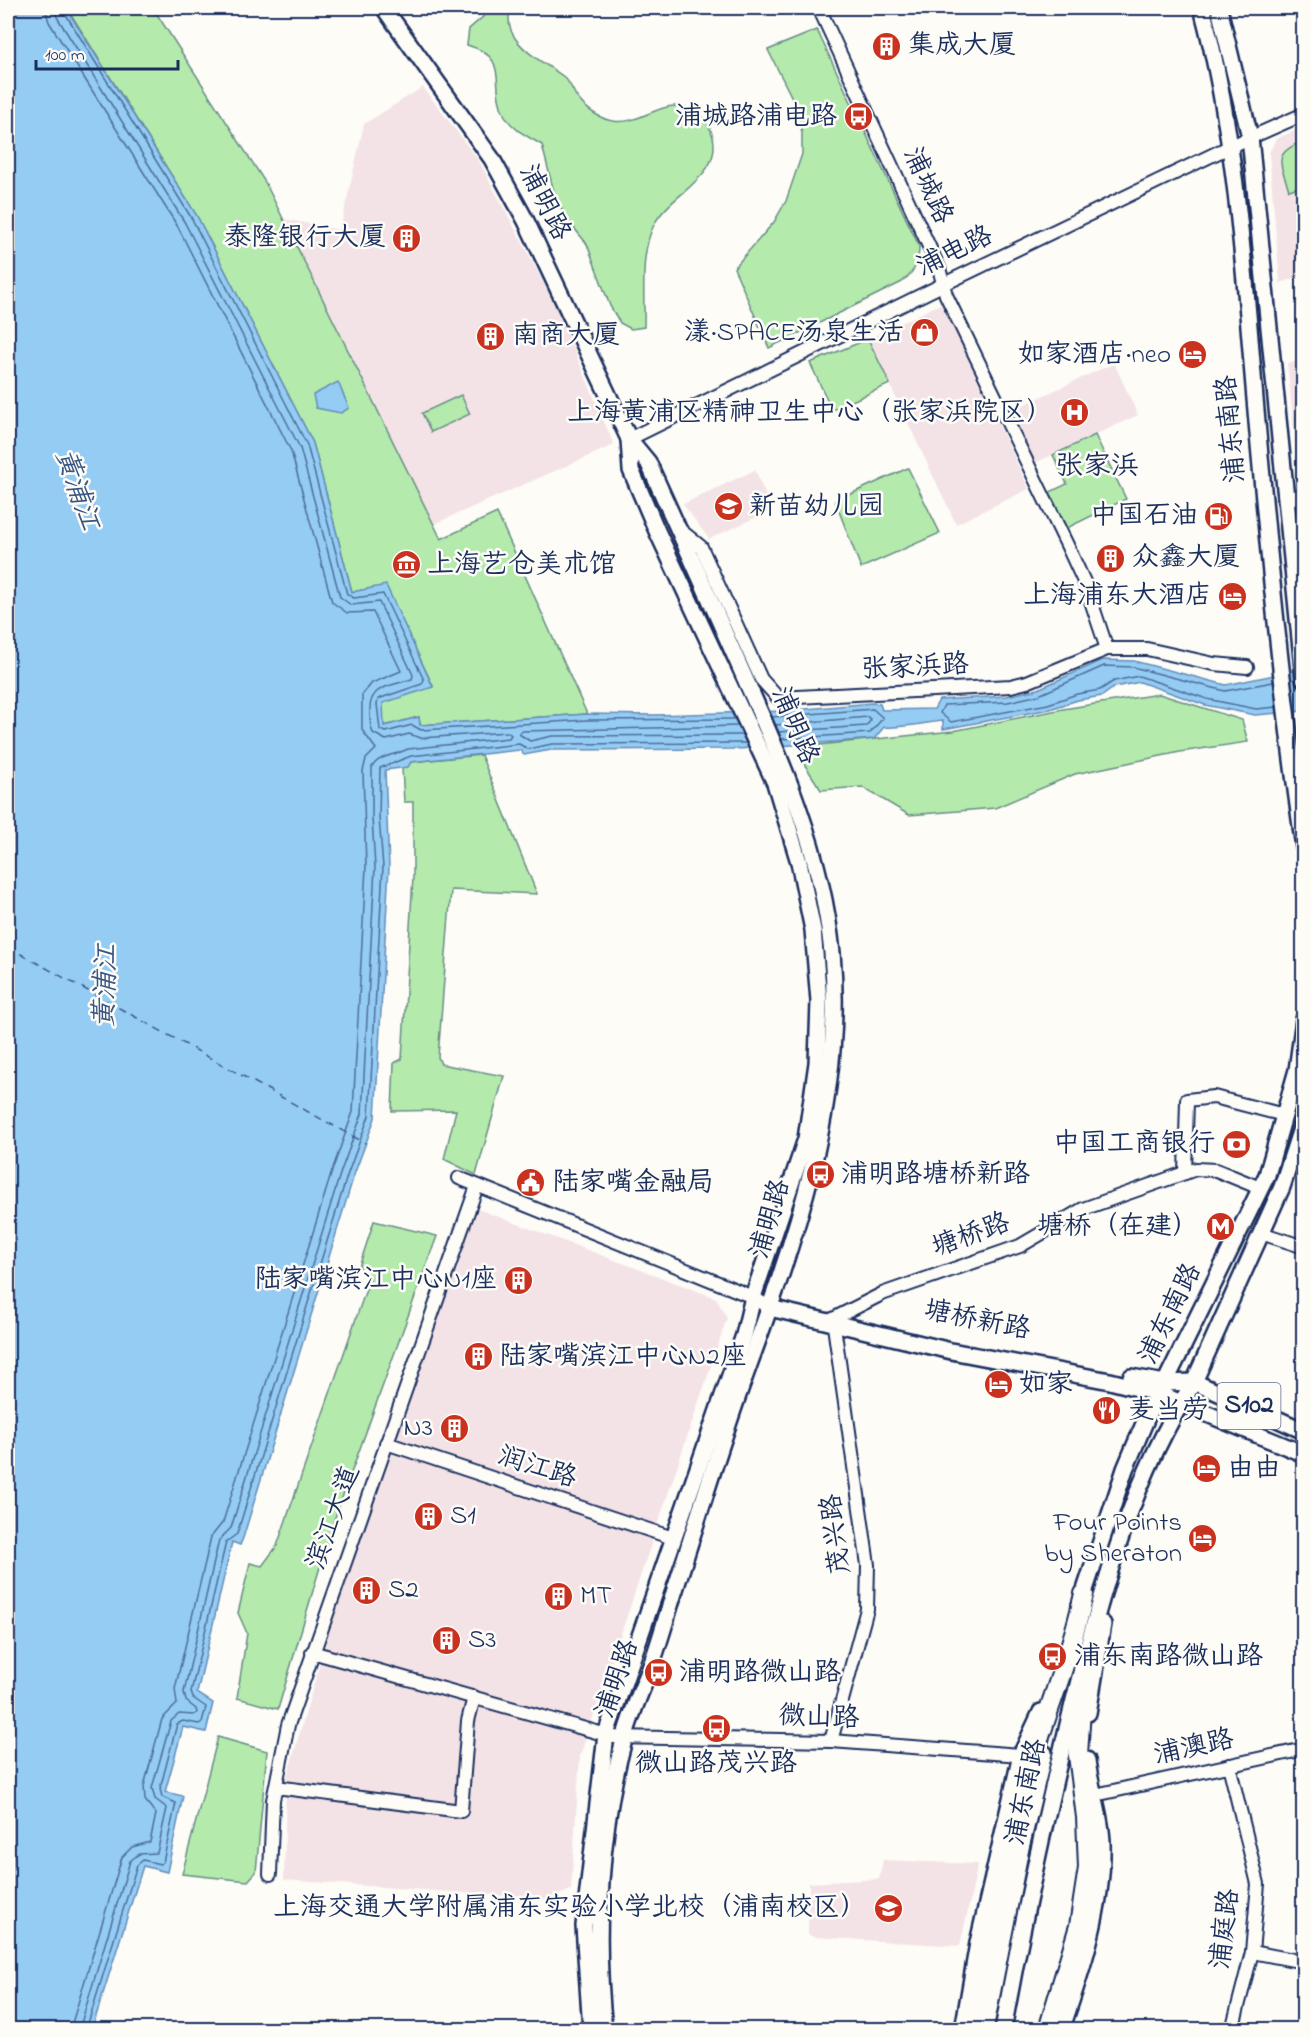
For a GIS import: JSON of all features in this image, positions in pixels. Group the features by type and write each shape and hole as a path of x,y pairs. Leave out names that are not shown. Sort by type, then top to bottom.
{"highway":[{"path":"972,2030 1025,1763 1078,1620 1084,1594"},
{"path":"1048,2030 1079,1926 1089,1844 1078,1755 1084,1663"}],"main road":[{"name":"浦明路","path":"384,8 492,159 526,221 629,439 648,462 746,680 782,782 817,958 819,1022 817,1063 806,1139 753,1297 744,1335 673,1538 605,1767 589,1873 584,1926 591,2030"},
{"name":"浦东南路","path":"1202,8 1228,147 1242,246 1278,657 1304,847"},
{"name":"浦东南路","path":"1219,8 1250,137 1304,679"},
{"name":"浦明路","path":"604,2030 599,1939 601,1878 615,1736 772,1304 811,1173 830,1084 835,1015 832,952 820,877 797,798 782,782 727,682 631,470 629,439"},
{"name":"浦东南路","path":"985,2030 1021,1848 1039,1770 1082,1621 1084,1594 1125,1468 1161,1388 1260,1188 1297,1070 1304,1019"},
{"name":"浦东南路","path":"1003,2030 1048,1814 1084,1663 1111,1567 1148,1473 1181,1402 1194,1382 1282,1187 1304,1119"},
{"name":"塘桥新路","path":"772,1304 832,1322 1161,1388 1194,1382"},
{"name":"S102","path":"1194,1382 1304,1431"},
{"name":"塘桥新路","path":"1161,1388 1181,1402"},
{"name":"S102","path":"1181,1402 1304,1454"},
{"name":"浦东南路","path":"1061,2030 1083,1960 1099,1879 1102,1841 1095,1794 1089,1774 1087,1722 1111,1567"},
{"name":"浦东南路","path":"963,2030 978,1943 1025,1763"}],"street":[{"name":"浦城路","path":"819,8 939,268 942,285 1086,586 1107,649"},
{"name":"浦电路","path":"629,439 1228,147 1304,114"},
{"path":"1287,501 1304,494"},
{"name":"张家浜路","path":"677,527 700,547 761,680 778,698 1011,686 1027,682 1107,649 1147,649 1214,664 1247,667"},
{"path":"1185,1173 1187,1100 1214,1097 1284,1115"},
{"name":"塘桥路","path":"832,1322 882,1294 1020,1246 1083,1209 1196,1169 1216,1170 1260,1188"},
{"name":"塘桥新路","path":"459,1178 772,1304"},
{"name":"滨江大道","path":"270,1874 276,1787 288,1725 477,1186"},
{"path":"1261,1233 1304,1247"},
{"name":"茂兴路","path":"831,1741 867,1609 868,1576 832,1322"},
{"name":"润江路","path":"386,1443 673,1538"},
{"name":"微山路","path":"312,1652 615,1736 831,1741 1025,1763"},
{"path":"276,1787 461,1811 468,1721 474,1697"},
{"name":"浦澳路","path":"1095,1794 1304,1749"},
{"name":"浦庭路","path":"1229,1765 1258,1884 1252,1952 1232,2030"},
{"path":"1252,1952 1304,1962"}],"shaded area":[{"path":"423,87 479,161 554,302 614,445 434,524 284,219 340,230 364,124"},
{"path":"1303,127 1303,276 1280,283 1269,153 1276,139"},
{"path":"942,303 1029,489 956,524 868,339"},
{"path":"1303,361 1303,521 1287,363"},
{"name":"上海黄浦区精神卫生中心（张家浜院区）","path":"1114,363 1138,415 1035,463 1010,411"},
{"name":"新苗幼儿园","path":"755,470 772,510 709,539 683,504"},
{"path":"467,1205 716,1298 727,1318 580,1756 571,1890 549,1899 284,1880 286,1780 330,1629"},
{"name":"上海交通大学附属浦东实验小学北校（浦南校区）","path":"883,1860 978,1864 960,1946 813,1937 808,1934 809,1883 879,1879"}],"green space":[{"path":"67,8 153,8 265,182 441,539 497,513 587,714 420,725 419,717 384,726 382,703 433,686 386,586 352,592 313,443 197,216"},
{"path":"509,8 511,31 520,44 564,77 582,103 599,116 613,121 624,121 664,108 684,107 698,114 711,130 714,151 710,163 703,174 662,212 650,234 645,260 644,327 631,329 620,323 610,306 587,244 570,223 556,200 542,145 508,121 500,105 495,65 490,57 467,45 469,29 491,10"},
{"path":"817,30 919,246 918,257 913,270 902,282 769,348 734,268 774,222 786,201 802,154 802,133 797,108 768,50"},
{"path":"1303,141 1303,186 1289,190 1281,160 1286,150"},
{"path":"868,339 890,384 832,410 810,363"},
{"path":"461,395 470,414 431,432 422,413"},
{"path":"1095,435 1126,499 1065,529 1048,493 1067,484 1053,455"},
{"path":"908,468 940,533 861,568 835,501"},
{"path":"1159,694 1242,720 1248,742 1180,752 1075,774 995,808 909,815 862,787 821,790 799,756 809,746 953,731 1063,709"},
{"path":"481,755 537,894 451,890 438,1057 441,1064 504,1076 476,1175 444,1159 456,1110 392,1111 394,1063 402,1059 413,877 413,802 404,802 402,768 411,762"},
{"path":"374,1221 437,1236 333,1523 278,1709 237,1698 247,1633 238,1613 250,1563 262,1566 277,1546 370,1278 359,1267"},
{"path":"218,1737 267,1751 256,1872 248,1881 182,1874"}],"water":[{"name":"黄浦江","path":"8,8 66,8 197,216 313,443 352,592 386,585 433,687 383,703 384,726 419,717 420,725 587,714 655,715 784,711 872,703 880,704 882,710 934,709 939,700 1007,696 1038,689 1103,660 1134,661 1226,685 1303,669 1304,711 1255,715 1205,705 1140,682 1115,687 1102,696 1078,700 1050,709 943,729 943,721 884,727 874,739 738,749 551,750 524,755 520,750 411,762 408,767 385,770 389,867 375,1118 354,1175 243,1538 240,1545 232,1542 197,1693 213,1703 206,1732 183,1727 165,1792 183,1796 167,1872 143,1866 92,2029 8,2030"},
{"path":"338,382 349,408 341,413 316,408 313,395"}],"ferry route":[{"path":"8,947 365,1143"}],"place":[{"name":"集成大厦","path":"887,46"},
{"name":"浦城路浦电路","path":"858,117"},
{"name":"泰隆银行大厦","path":"407,238"},
{"name":"漾·SPACE汤泉生活","path":"925,333"},
{"name":"南商大厦","path":"491,336"},
{"name":"如家酒店·neo","path":"1192,355"},
{"name":"上海黄浦区精神卫生中心（张家浜院区）","path":"1074,413"},
{"name":"新苗幼儿园","path":"728,507"},
{"name":"中国石油","path":"1219,516"},
{"name":"众鑫大厦","path":"1111,558"},
{"name":"上海艺仓美术馆","path":"406,565"},
{"name":"上海浦东大酒店","path":"1233,596"},
{"name":"中国工商银行","path":"1236,1144"},
{"name":"浦明路塘桥新路","path":"820,1175"},
{"name":"陆家嘴金融局","path":"531,1183"},
{"name":"塘桥（在建）","path":"1220,1227"},
{"name":"陆家嘴滨江中心N1座","path":"518,1280"},
{"name":"陆家嘴滨江中心N2座","path":"478,1357"},
{"name":"如家","path":"998,1385"},
{"name":"麦当劳","path":"1107,1411"},
{"name":"N3","path":"454,1428"},
{"name":"由由","path":"1206,1469"},
{"name":"S1","path":"429,1516"},
{"name":"Four Points by Sheraton","path":"1203,1539"},
{"name":"S2","path":"367,1590"},
{"name":"MT","path":"559,1596"},
{"name":"S3","path":"447,1640"},
{"name":"浦东南路微山路","path":"1053,1657"},
{"name":"浦明路微山路","path":"658,1673"},
{"name":"微山路茂兴路","path":"716,1729"},
{"name":"上海交通大学附属浦东实验小学北校（浦南校区）","path":"888,1908"}],"district":[{"name":"张家浜","path":"1097,467"}]}
